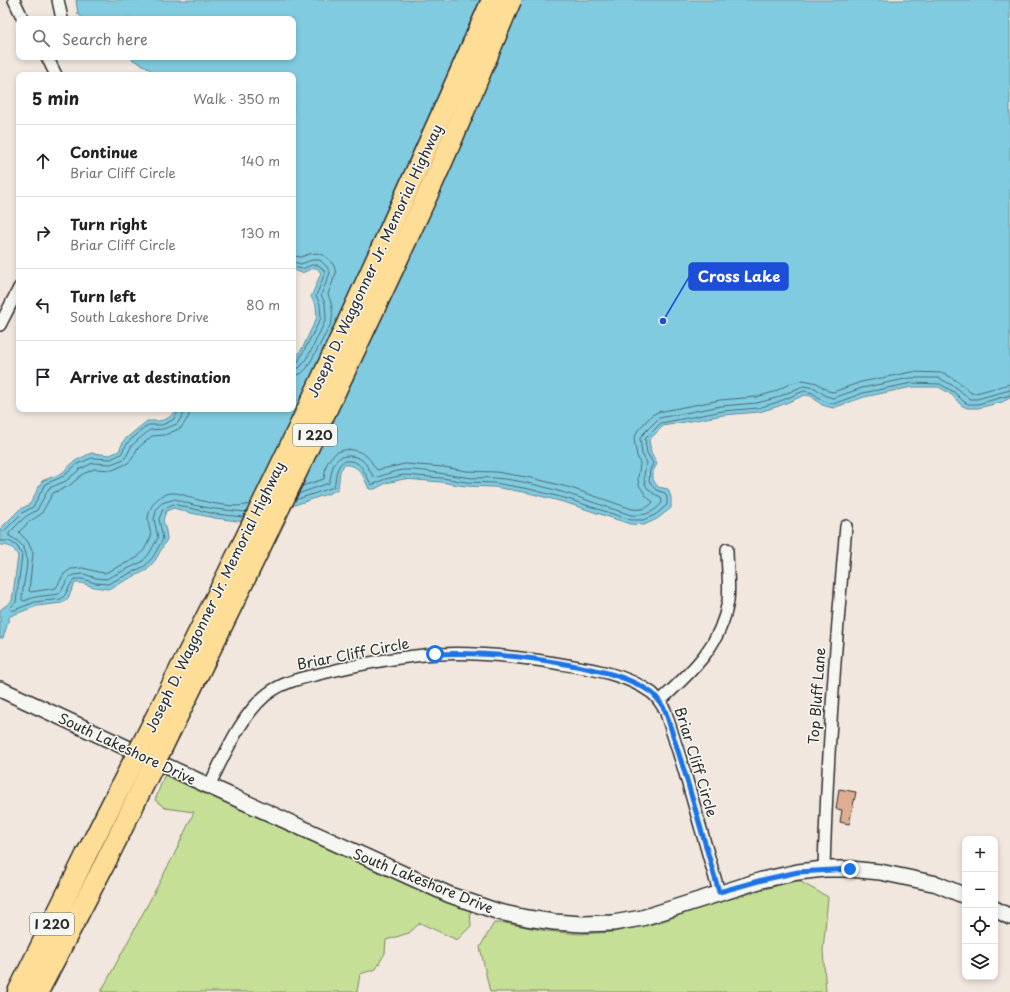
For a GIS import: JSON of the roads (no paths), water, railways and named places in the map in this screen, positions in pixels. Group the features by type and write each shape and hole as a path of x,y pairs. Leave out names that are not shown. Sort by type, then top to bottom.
{"highway":[{"name":"Joseph D. Waggonner Jr. Memorial Highway","path":"18,992 239,551 310,403 400,208 492,0"},
{"name":"Joseph D. Waggonner Jr. Memorial Highway","path":"38,992 105,864 267,537 427,196 511,0"}],"street":[{"path":"14,0 22,16"},
{"path":"58,0 61,16"},
{"path":"48,60 54,72"},
{"path":"0,325 16,294"},
{"name":"Top Bluff Lane","path":"824,869 826,794 833,677 846,526"},
{"path":"660,701 703,658 720,630 728,600 727,549"},
{"name":"Briar Cliff Circle","path":"209,786 244,719 254,706 266,695 288,682 358,665 445,654 487,654 584,667 624,678 653,694 660,701 665,710 684,770 719,892"},
{"name":"South Lakeshore Drive","path":"0,689 209,786 450,895 499,912 527,918 582,924 613,923 642,918 676,908 719,892 762,880 791,873 824,869 850,869 880,872 937,884 962,895"},
{"path":"998,911 1010,917"}],"water":[{"path":"76,0 1010,0 1010,398 1002,402 978,408 967,408 961,405 952,395 939,387 912,387 864,397 833,408 822,405 811,396 805,395 779,406 759,412 723,415 663,426 649,440 651,452 657,464 653,471 653,480 658,487 668,489 671,497 671,508 657,519 644,525 630,524 567,503 529,493 494,487 465,486 441,482 404,479 386,483 375,489 369,489 363,475 354,466 344,465 340,471 338,489 245,522 215,518 174,508 166,511 163,520 167,539 156,559 147,570 108,589 82,583 75,583 68,598 62,603 37,606 10,616 3,638 0,638 0,612 1,609 12,601 18,556 15,550 11,547 0,545 0,529 19,510 30,504 42,481 62,473 75,461 91,453 110,455 119,451 124,440 147,421 167,419 174,412 296,412 296,358 317,317 316,305 311,297 321,273 317,268 313,268 302,273 296,271 296,72 152,72 147,67 133,60 296,60 296,16 80,16 78,14"}],"place":[{"name":"Cross Lake","path":"663,321"}]}
